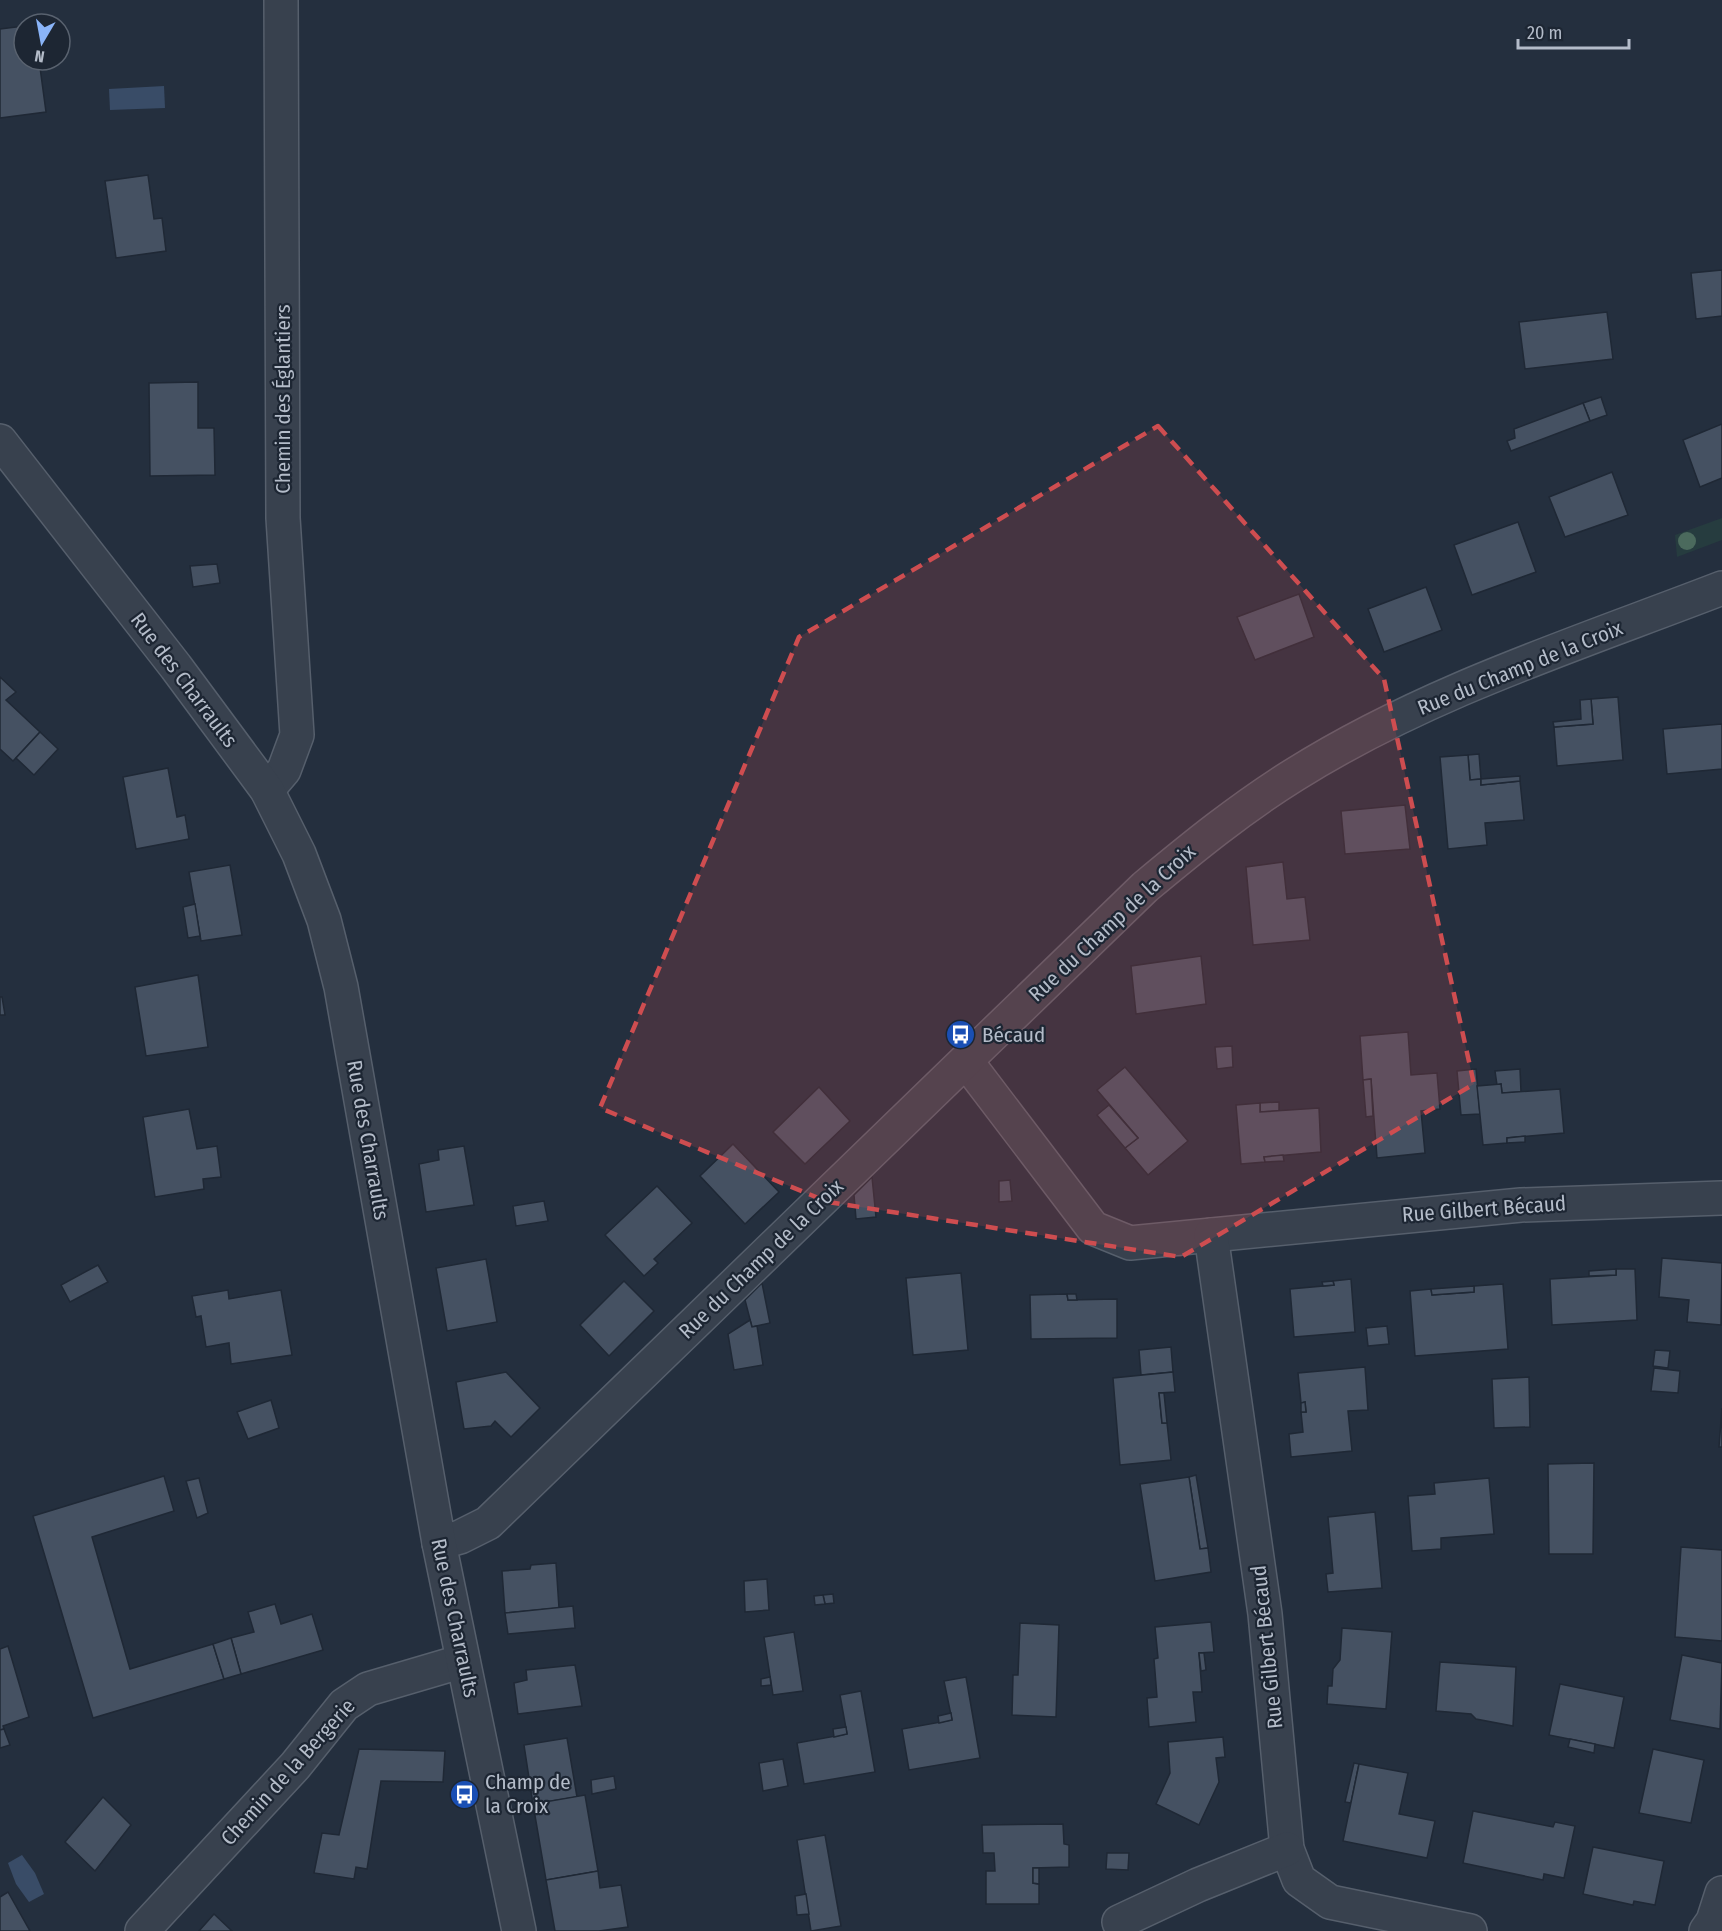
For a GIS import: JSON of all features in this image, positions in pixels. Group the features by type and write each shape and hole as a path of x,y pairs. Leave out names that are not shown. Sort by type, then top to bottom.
{"street":[{"name":"Chemin des Églantiers","path":"267,790 284,770 297,735 283,518 281,0"},
{"name":"Rue des Charraults","path":"0,441 267,790 303,865 324,920 341,987 439,1543 519,1931"},
{"name":"Rue du Champ de la Croix","path":"439,1543 460,1537 488,1523 1145,887 1221,824 1294,775 1360,737 1439,697 1722,588"},
{"name":"Rue Gilbert Bécaud","path":"966,1060 1093,1228 1130,1243 1521,1205 1722,1198"},
{"name":"Rue Gilbert Bécaud","path":"1211,1235 1266,1614 1287,1849 1299,1880 1330,1902 1470,1931"},
{"name":"Chemin de la Bergerie","path":"142,1931 295,1766 344,1705 368,1689 463,1661"},
{"path":"1119,1922 1198,1885 1287,1849"},
{"path":"1706,1931 1713,1921 1722,1893"}],"highlighted area":[{"path":"1158,426 1384,679 1474,1084 1181,1257 828,1202 600,1108 799,637"}],"green space":[{"path":"1722,518 1722,540 1677,557 1675,535"}],"water":[{"path":"164,86 165,108 110,110 109,89"},
{"path":"22,1855 35,1873 44,1894 29,1902 16,1884 8,1863"}],"building":[{"path":"12,28 12,72 41,72 46,112 0,118 0,29"},
{"path":"148,175 154,219 162,218 166,251 116,258 105,181"},
{"path":"1722,270 1722,316 1696,319 1691,273"},
{"path":"1607,312 1613,359 1525,369 1519,322"},
{"path":"198,382 198,428 214,428 215,475 150,476 149,383"},
{"path":"1601,397 1607,415 1590,421 1583,403"},
{"path":"1583,403 1590,421 1511,451 1507,441 1515,438 1514,429"},
{"path":"1722,424 1722,478 1700,487 1683,440"},
{"path":"1612,472 1628,515 1565,537 1549,497"},
{"path":"1518,522 1536,572 1472,595 1454,545"},
{"path":"217,564 220,583 193,587 190,566"},
{"path":"1426,587 1442,630 1384,652 1368,609"},
{"path":"1299,594 1314,637 1255,660 1237,617"},
{"path":"0,677 16,692 6,700 40,732 13,761 0,749"},
{"path":"1618,697 1623,760 1557,766 1554,727 1593,724 1591,699"},
{"path":"1591,699 1593,724 1554,727 1553,722 1581,719 1580,700"},
{"path":"1722,724 1722,769 1667,774 1663,729"},
{"path":"40,732 58,749 34,775 16,758"},
{"path":"1479,754 1481,779 1470,780 1468,755"},
{"path":"1468,755 1470,780 1481,779 1481,785 1520,781 1524,820 1485,823 1487,845 1448,849 1440,757"},
{"path":"168,768 177,817 185,815 189,839 136,849 123,777"},
{"path":"1520,776 1520,781 1481,785 1481,779"},
{"path":"1405,805 1410,849 1345,854 1341,811"},
{"path":"1283,862 1287,899 1305,897 1310,940 1253,945 1246,867"},
{"path":"230,865 242,935 201,941 189,872"},
{"path":"195,904 200,936 188,938 183,907"},
{"path":"1201,956 1206,1004 1136,1014 1131,966"},
{"path":"198,975 208,1047 146,1056 135,987"},
{"path":"0,997 2,997 5,1015 0,1015"},
{"path":"1408,1032 1411,1075 1437,1073 1440,1109 1421,1111 1425,1153 1377,1158 1371,1079 1363,1080 1360,1036"},
{"path":"1232,1046 1233,1067 1217,1069 1215,1047"},
{"path":"1125,1067 1188,1141 1148,1175 1125,1148 1138,1138 1097,1090"},
{"path":"1476,1069 1480,1114 1461,1115 1457,1071"},
{"path":"1520,1069 1521,1092 1502,1093 1501,1084 1497,1085 1495,1071"},
{"path":"1371,1079 1373,1116 1366,1117 1363,1080"},
{"path":"1501,1084 1502,1093 1560,1089 1564,1133 1507,1138 1507,1143 1483,1145 1477,1086"},
{"path":"819,1087 850,1121 805,1164 773,1132"},
{"path":"1279,1102 1279,1111 1260,1112 1260,1103"},
{"path":"1260,1103 1260,1112 1319,1108 1321,1152 1264,1157 1265,1162 1241,1164 1236,1105"},
{"path":"1109,1105 1138,1138 1125,1148 1097,1115"},
{"path":"189,1109 197,1149 217,1146 221,1177 203,1179 204,1189 155,1197 143,1117"},
{"path":"1525,1136 1525,1142 1507,1143 1507,1138"},
{"path":"733,1144 779,1192 745,1224 700,1176"},
{"path":"464,1146 474,1205 426,1212 419,1164 439,1160 438,1150"},
{"path":"1283,1155 1284,1161 1265,1162 1264,1157"},
{"path":"872,1177 876,1217 856,1219 854,1195"},
{"path":"1010,1180 1012,1201 999,1202 999,1181"},
{"path":"657,1186 692,1223 654,1259 658,1263 644,1276 605,1235"},
{"path":"544,1201 548,1221 516,1226 513,1206"},
{"path":"1662,1258 1722,1263 1721,1325 1687,1322 1689,1300 1659,1297"},
{"path":"486,1259 497,1322 447,1331 436,1268"},
{"path":"98,1265 108,1282 70,1302 61,1285"},
{"path":"1616,1269 1635,1269 1637,1320 1552,1325 1550,1279 1616,1275"},
{"path":"1616,1269 1616,1275 1589,1276 1589,1271"},
{"path":"961,1273 968,1350 913,1355 906,1278"},
{"path":"1351,1279 1355,1332 1294,1337 1290,1289 1334,1285 1333,1281"},
{"path":"624,1281 654,1311 609,1356 580,1325"},
{"path":"1333,1281 1334,1285 1323,1286 1322,1282"},
{"path":"762,1283 770,1323 752,1327 745,1300"},
{"path":"1503,1284 1508,1349 1415,1356 1410,1291 1431,1289 1432,1295 1474,1292 1474,1286"},
{"path":"1474,1286 1474,1292 1432,1295 1431,1289"},
{"path":"228,1290 229,1299 281,1290 292,1355 231,1364 229,1343 206,1347 201,1316 196,1317 192,1296"},
{"path":"1067,1294 1068,1300 1117,1299 1117,1338 1031,1339 1030,1295"},
{"path":"1067,1294 1076,1294 1077,1300 1068,1300"},
{"path":"750,1320 752,1327 757,1326 763,1365 734,1370 728,1334"},
{"path":"1387,1326 1389,1344 1368,1346 1366,1328"},
{"path":"1171,1347 1173,1372 1141,1375 1139,1350"},
{"path":"1655,1350 1670,1351 1668,1368 1653,1366"},
{"path":"1365,1367 1368,1410 1348,1411 1352,1451 1291,1457 1289,1434 1303,1432 1301,1412 1306,1412 1305,1402 1301,1403 1298,1373"},
{"path":"1654,1368 1680,1371 1678,1393 1651,1391"},
{"path":"506,1372 540,1408 511,1437 495,1421 491,1426 464,1429 456,1382"},
{"path":"1173,1372 1175,1392 1159,1393 1162,1423 1167,1423 1171,1460 1120,1465 1113,1378"},
{"path":"1529,1377 1530,1427 1494,1428 1492,1379"},
{"path":"1159,1393 1164,1393 1167,1423 1162,1423"},
{"path":"271,1400 279,1428 248,1439 237,1412"},
{"path":"1305,1402 1306,1412 1301,1412 1301,1403"},
{"path":"1722,1408 1722,1447 1719,1447"},
{"path":"1594,1463 1593,1554 1549,1554 1548,1464"},
{"path":"1196,1475 1208,1548 1200,1549 1189,1477"},
{"path":"164,1476 174,1511 92,1537 130,1669 213,1644 224,1679 93,1718 33,1516"},
{"path":"1189,1477 1200,1549 1208,1548 1211,1572 1155,1581 1140,1484"},
{"path":"199,1478 208,1513 197,1518 186,1481"},
{"path":"1489,1478 1494,1534 1441,1538 1441,1549 1412,1551 1408,1496 1435,1494 1434,1483"},
{"path":"1375,1512 1382,1588 1328,1592 1326,1574 1333,1573 1328,1517"},
{"path":"1681,1547 1722,1550 1722,1641 1675,1637"},
{"path":"556,1563 559,1608 505,1613 502,1571 530,1569 531,1565"},
{"path":"767,1579 769,1610 745,1612 744,1581"},
{"path":"833,1594 834,1603 825,1604 823,1595"},
{"path":"823,1595 825,1604 815,1605 814,1596"},
{"path":"275,1604 281,1624 312,1614 323,1650 241,1674 231,1638 254,1632 248,1612"},
{"path":"573,1606 575,1628 508,1634 505,1613"},
{"path":"1211,1622 1214,1652 1199,1653 1202,1692 1193,1692 1196,1722 1149,1727 1147,1698 1157,1697 1154,1659 1158,1658 1155,1627"},
{"path":"1020,1623 1059,1625 1056,1717 1012,1715 1013,1675 1018,1675"},
{"path":"1342,1628 1392,1632 1386,1709 1327,1704 1328,1686 1332,1686 1333,1669 1340,1660"},
{"path":"794,1632 803,1691 773,1695 764,1637"},
{"path":"231,1638 241,1674 224,1679 213,1644"},
{"path":"8,1646 29,1717 3,1726 4,1729 0,1730 0,1649"},
{"path":"1199,1653 1204,1653 1206,1670 1201,1671"},
{"path":"1682,1655 1722,1663 1720,1729 1670,1720"},
{"path":"1440,1662 1516,1667 1513,1726 1476,1719 1471,1714 1436,1711"},
{"path":"575,1665 582,1706 518,1714 514,1683 527,1680 526,1670"},
{"path":"770,1677 771,1685 761,1686 761,1679"},
{"path":"966,1677 980,1758 909,1770 902,1729 952,1720 944,1681"},
{"path":"1560,1684 1624,1697 1614,1748 1549,1735"},
{"path":"861,1691 875,1772 804,1784 797,1743 847,1734 840,1695"},
{"path":"951,1713 952,1720 939,1723 938,1716"},
{"path":"846,1727 847,1734 834,1737 833,1729"},
{"path":"4,1729 10,1745 0,1748 0,1730"},
{"path":"1223,1737 1225,1757 1216,1758 1219,1782 1199,1825 1156,1804 1170,1773 1168,1742"},
{"path":"567,1738 577,1797 533,1804 524,1745"},
{"path":"1570,1739 1595,1744 1594,1753 1568,1747"},
{"path":"359,1749 445,1751 443,1782 381,1781 367,1869 356,1867 354,1879 314,1873 322,1833 339,1835"},
{"path":"1653,1749 1704,1760 1691,1823 1639,1813"},
{"path":"783,1759 788,1786 763,1791 759,1763"},
{"path":"1354,1763 1359,1764 1351,1803 1345,1802"},
{"path":"1359,1764 1408,1773 1399,1814 1435,1821 1427,1858 1343,1841"},
{"path":"614,1776 616,1789 592,1794 591,1780"},
{"path":"585,1795 598,1871 546,1880 533,1804"},
{"path":"103,1797 131,1825 95,1871 65,1842"},
{"path":"1473,1811 1553,1827 1555,1822 1575,1826 1564,1878 1544,1874 1543,1880 1463,1863"},
{"path":"1063,1824 1064,1844 1069,1845 1069,1867 1033,1868 1033,1883 1039,1884 1039,1904 986,1904 986,1871 995,1871 994,1853 983,1853 982,1825"},
{"path":"825,1835 841,1926 811,1931 797,1840"},
{"path":"1593,1847 1664,1861 1655,1905 1634,1901 1633,1905 1583,1894"},
{"path":"1107,1853 1129,1853 1128,1870 1106,1869"},
{"path":"1033,1868 1039,1868 1039,1884 1033,1883"},
{"path":"598,1871 600,1888 621,1885 628,1927 599,1931 555,1931 546,1880"},
{"path":"8,1892 30,1931 0,1931 0,1897"},
{"path":"806,1894 809,1914 797,1915 795,1896"},
{"path":"214,1914 232,1931 199,1931"}],"place":[{"name":"Bécaud","path":"961,1035"},
{"name":"Champ de la Croix","path":"464,1794"}]}
